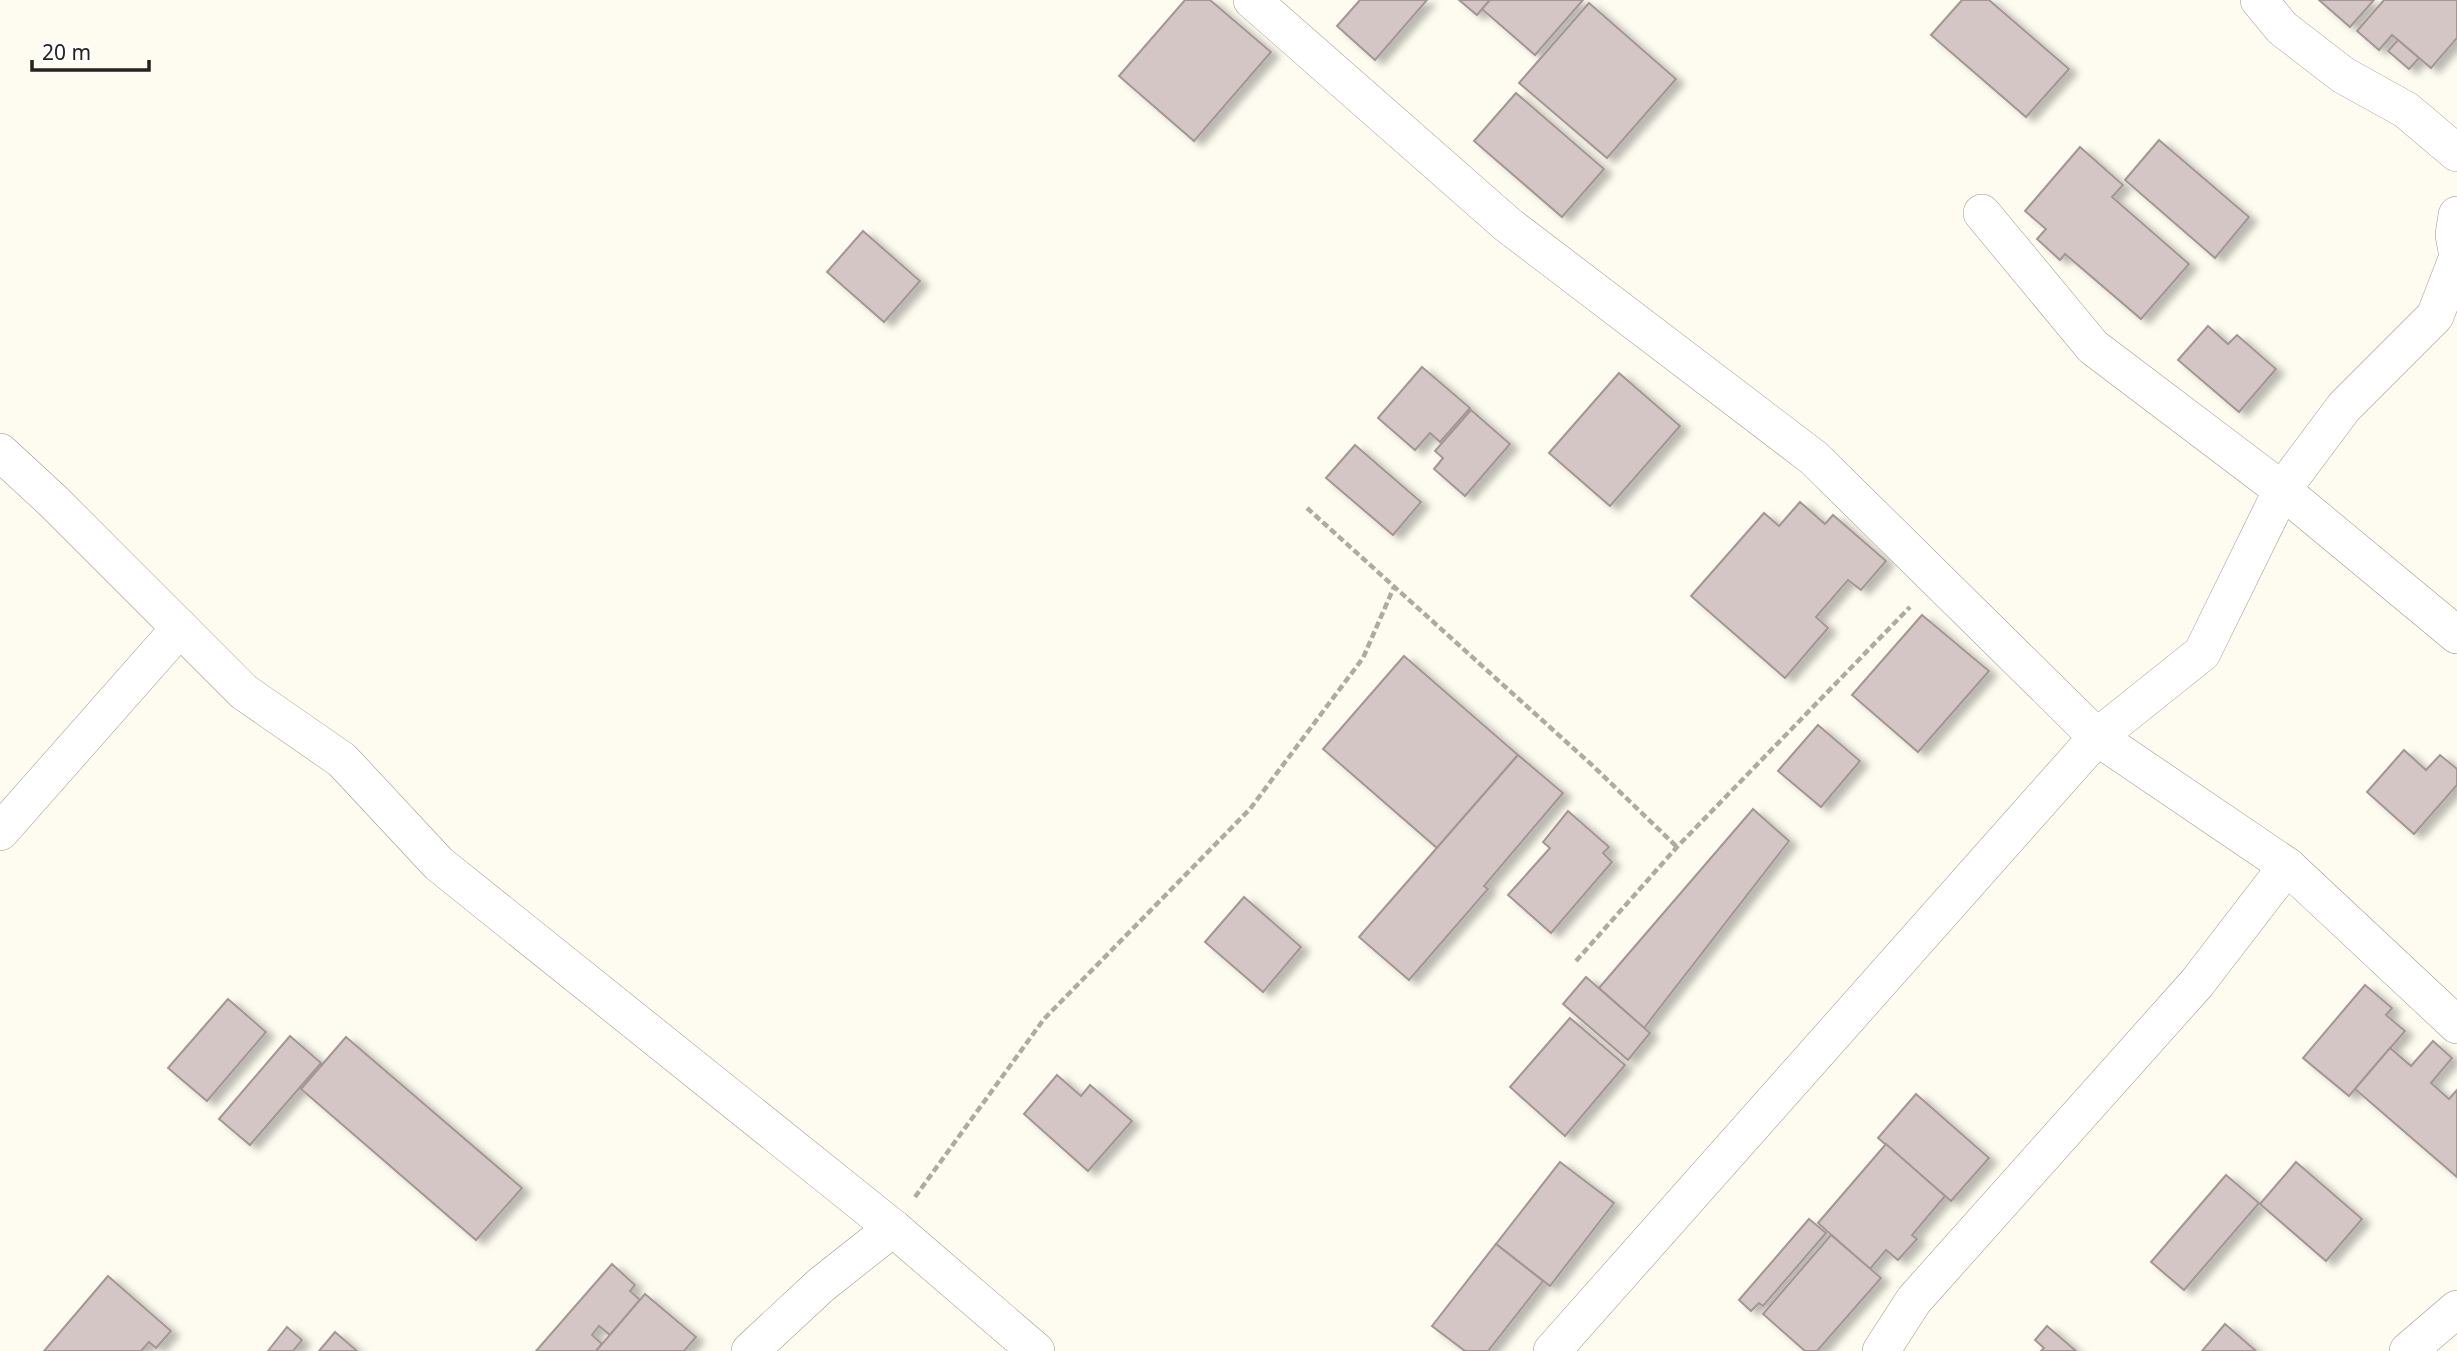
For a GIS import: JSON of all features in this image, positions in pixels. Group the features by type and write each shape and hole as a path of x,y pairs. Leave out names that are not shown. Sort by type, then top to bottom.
{"street":[{"path":"1252,0 1508,225 1814,458 1935,581 2097,737 2287,866 2457,1025"},
{"path":"2259,0 2282,28 2333,67 2406,110 2457,153"},
{"path":"1982,213 2093,347 2282,490 2457,635"},
{"path":"2457,215 2454,235 2457,251"},
{"path":"1552,1351 2097,737 2202,653 2282,490 2344,407 2435,316 2457,260"},
{"path":"0,452 244,692 342,760 439,864 893,1228 1036,1351"},
{"path":"0,832 180,628"},
{"path":"1881,1351 1913,1300 2197,983 2287,866"},
{"path":"750,1351 821,1285 893,1228"},
{"path":"2408,1351 2457,1309"}],"path":[{"path":"1307,508 1593,765 1677,847"},
{"path":"1576,961 1677,847 1935,581"},
{"path":"893,1228 1044,1019 1250,809 1363,658 1394,587"}],"building":[{"path":"1185,0 1210,0 1271,52 1194,141 1119,76"},
{"path":"1360,0 1427,0 1375,60 1337,26"},
{"path":"1459,0 1490,0 1477,15"},
{"path":"1490,0 1583,0 1535,55 1482,9"},
{"path":"1962,0 1989,0 2069,69 2026,117 1931,35"},
{"path":"2319,0 2374,0 2350,27"},
{"path":"2384,0 2457,0 2457,38 2431,68 2392,35 2379,50 2357,31"},
{"path":"1589,3 1676,79 1607,158 1519,83"},
{"path":"2398,40 2419,58 2409,69 2388,51"},
{"path":"1516,93 1604,169 1562,217 1474,141"},
{"path":"2159,140 2249,217 2215,258 2125,180"},
{"path":"2080,147 2123,185 2112,197 2189,264 2141,319 2065,254 2060,260 2037,239 2046,229 2025,211"},
{"path":"863,231 920,281 884,322 827,272"},
{"path":"2208,326 2228,344 2237,335 2276,369 2239,412 2178,360"},
{"path":"1422,367 1470,408 1440,442 1430,433 1415,450 1378,418"},
{"path":"1619,373 1680,426 1610,506 1549,453"},
{"path":"1471,410 1510,444 1465,496 1434,469 1443,458 1435,451"},
{"path":"1355,445 1421,502 1393,535 1326,478"},
{"path":"1800,502 1825,524 1833,515 1886,561 1861,590 1848,580 1816,617 1828,628 1785,678 1691,596 1764,513 1779,526"},
{"path":"1922,615 1989,671 1918,752 1852,695"},
{"path":"1404,656 1518,755 1437,848 1323,749"},
{"path":"1818,725 1860,761 1821,807 1778,771"},
{"path":"2404,750 2426,770 2440,755 2457,769 2457,785 2414,834 2367,792"},
{"path":"1518,755 1563,793 1484,886 1488,889 1409,980 1359,937"},
{"path":"1753,809 1789,841 1644,1028 1599,988"},
{"path":"1568,811 1609,847 1603,853 1612,862 1551,933 1508,895 1550,848 1543,842"},
{"path":"1244,897 1301,947 1263,992 1205,942"},
{"path":"1586,977 1650,1033 1628,1060 1563,1004"},
{"path":"2365,985 2392,1008 2386,1015 2405,1031 2349,1096 2303,1058"},
{"path":"228,999 266,1032 207,1101 168,1068"},
{"path":"1570,1018 1625,1065 1565,1136 1510,1087"},
{"path":"290,1036 321,1063 250,1145 219,1119"},
{"path":"346,1037 522,1188 476,1240 301,1089"},
{"path":"2433,1041 2452,1058 2431,1083 2449,1099 2457,1090 2457,1177 2355,1089 2390,1048 2411,1066"},
{"path":"1057,1075 1081,1096 1090,1085 1132,1121 1088,1171 1024,1114"},
{"path":"1916,1094 1989,1158 1951,1201 1878,1138"},
{"path":"1886,1144 1945,1196 1912,1235 1917,1239 1898,1260 1886,1250 1870,1269 1818,1223"},
{"path":"1560,1162 1614,1203 1550,1286 1496,1244"},
{"path":"2296,1162 2362,1219 2326,1261 2260,1204"},
{"path":"2226,1175 2259,1203 2184,1290 2151,1262"},
{"path":"1809,1219 1826,1233 1763,1306 1759,1303 1751,1311 1739,1300"},
{"path":"1831,1235 1881,1278 1817,1351 1805,1351 1763,1314"},
{"path":"1496,1244 1543,1281 1488,1351 1465,1351 1432,1326"},
{"path":"612,1264 635,1285 630,1291 640,1300 610,1335 599,1326 592,1335 602,1344 596,1351 536,1351"},
{"path":"108,1276 171,1331 156,1348 149,1342 141,1351 44,1351"},
{"path":"645,1294 696,1337 684,1351 596,1351"},
{"path":"2225,1324 2256,1351 2202,1351"},
{"path":"2047,1326 2076,1351 2041,1351 2044,1348 2035,1340"},
{"path":"287,1327 302,1340 293,1351 268,1351"},
{"path":"335,1332 357,1351 319,1351"}]}
